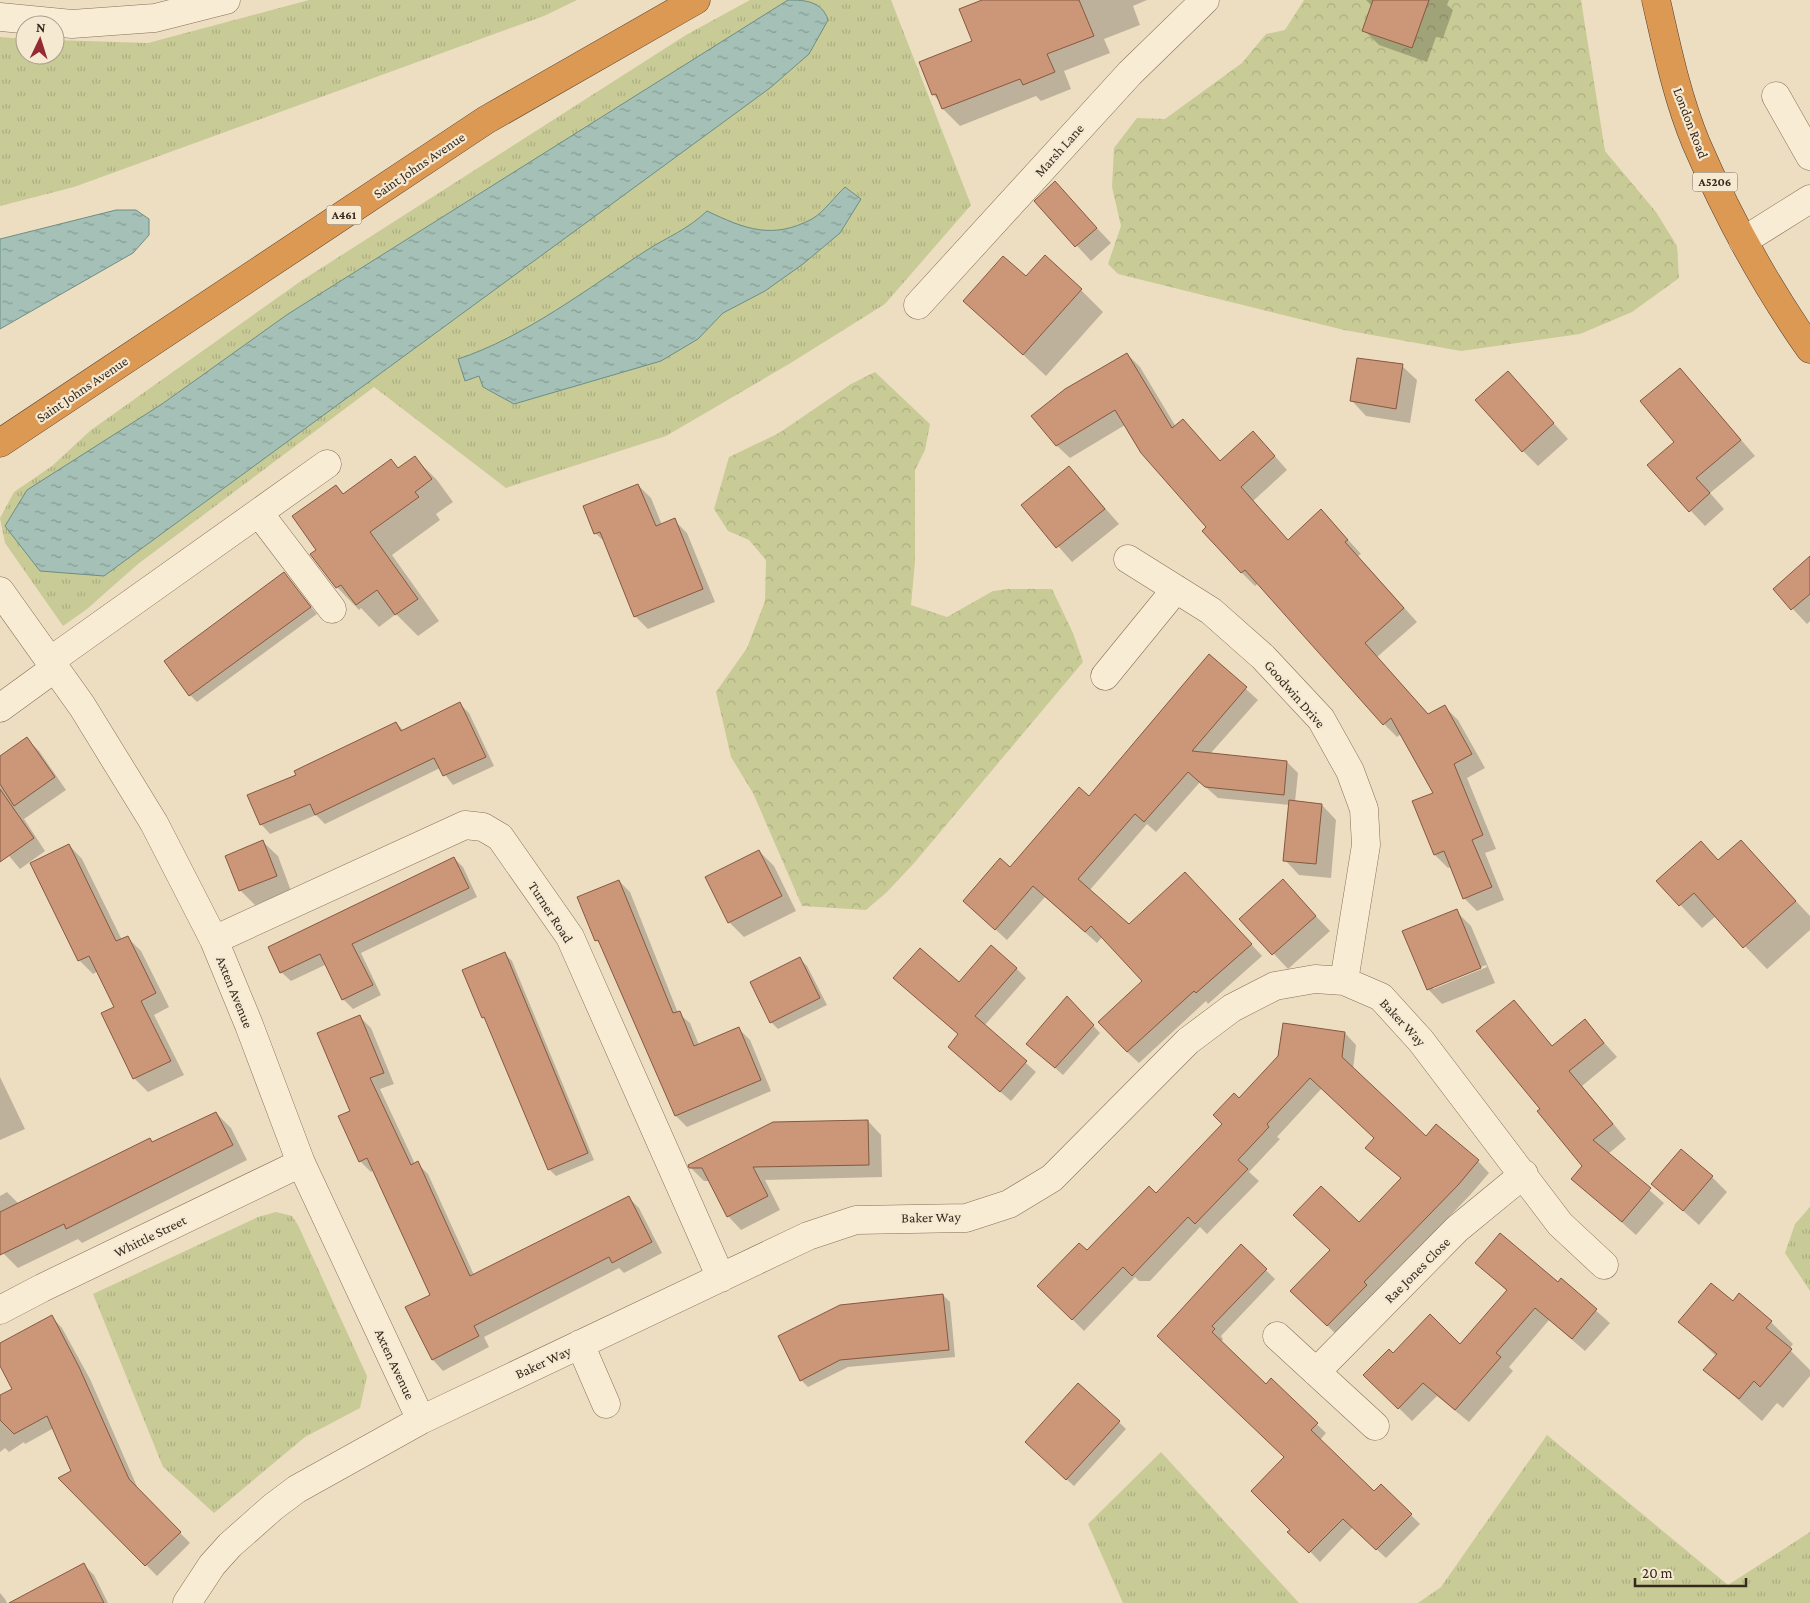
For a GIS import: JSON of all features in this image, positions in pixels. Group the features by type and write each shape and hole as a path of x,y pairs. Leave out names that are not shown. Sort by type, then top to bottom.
{"highway":[{"name":"Saint Johns Avenue","path":"0,443 486,120 696,0"},
{"name":"London Road","path":"1656,0 1674,79 1696,142 1743,241 1810,349"}],"street":[{"path":"0,17 72,24 155,18 226,0"},
{"name":"Marsh Lane","path":"918,305 1130,72 1205,0"},
{"path":"1776,96 1810,156"},
{"path":"1743,241 1810,199"},
{"path":"0,708 52,664 327,464"},
{"path":"259,513 332,609"},
{"name":"Goodwin Drive","path":"1128,559 1211,611 1263,657 1321,719 1350,770 1364,808 1366,845 1344,981"},
{"path":"1105,676 1176,589"},
{"name":"Axten Avenue","path":"0,591 82,706 154,823 214,940 249,1025 301,1163 421,1420"},
{"name":"Turner Road","path":"214,940 465,825 483,827 500,837 570,938 721,1278"},
{"name":"Baker Way","path":"187,1603 212,1566 230,1545 273,1507 297,1489 421,1420 808,1236 856,1220 966,1218 1009,1204 1052,1178 1188,1041 1232,1008 1275,986 1315,978 1344,981 1381,997 1421,1041 1524,1174 1560,1224 1604,1265"},
{"name":"Whittle Street","path":"0,1310 301,1163"},
{"name":"Rae Jones Close","path":"1316,1372 1458,1229 1524,1174"},
{"path":"1277,1336 1375,1426"},
{"path":"580,1344 606,1404"}],"green space":[{"path":"309,0 577,0 544,16 74,187 0,206 0,37 15,38 15,65 65,65 65,40 148,43"},
{"path":"750,0 891,0 971,205 885,304 789,364 666,436 506,488 374,387 138,564 87,609 63,626 5,543 0,518 14,492 52,466 91,430 301,281 686,35"},
{"path":"1304,0 1581,0 1605,151 1656,212 1677,246 1679,278 1632,312 1580,334 1461,351 1344,330 1118,274 1108,264 1121,226 1112,187 1114,148 1137,118 1165,119 1242,63 1266,34 1285,30"},
{"path":"875,372 930,424 925,450 915,470 915,562 911,605 947,617 993,591 1052,589 1073,633 1083,662 915,862 887,892 866,910 802,906 753,793 731,757 716,692 747,648 765,601 766,560 749,540 728,531 714,509 729,457 779,433 851,384"},
{"path":"1810,1207 1810,1291 1785,1253 1795,1224"},
{"path":"276,1212 292,1216 298,1225 367,1376 360,1408 305,1437 214,1513 163,1467 93,1294 258,1217"},
{"path":"1547,1435 1728,1585 1810,1532 1810,1603 1418,1603 1441,1587"},
{"path":"1161,1452 1299,1603 1123,1603 1088,1524"}],"water":[{"path":"788,0 807,1 817,5 822,9 828,20 809,54 770,88 104,576 40,571 5,526 27,490 162,404 288,314"},
{"path":"845,187 861,199 840,233 803,264 765,291 723,313 698,339 661,361 514,404 483,387 479,376 465,381 458,359 483,350 532,325 647,250 685,228 707,211 746,227 759,230 784,229 812,219"},
{"path":"116,210 136,210 149,219 149,235 133,253 0,329 0,239"}],"building":[{"path":"982,0 1079,0 1094,36 1047,54 1055,72 1023,85 1020,79 942,109 936,94 932,95 919,62 972,41 959,9"},
{"path":"1373,0 1429,0 1412,48 1362,31"},
{"path":"1055,181 1097,228 1075,247 1034,201"},
{"path":"1045,255 1082,289 1023,355 963,301 1003,256 1026,276"},
{"path":"1127,353 1172,428 1183,419 1220,461 1253,431 1275,456 1241,487 1288,540 1321,509 1348,540 1345,542 1404,608 1365,643 1428,714 1445,705 1472,754 1454,764 1483,835 1472,840 1492,887 1463,899 1444,851 1434,855 1412,801 1433,793 1391,718 1383,725 1245,570 1241,573 1202,531 1206,527 1141,453 1115,410 1056,446 1031,416 1065,389"},
{"path":"1357,358 1403,364 1396,409 1350,401"},
{"path":"1680,368 1741,440 1696,478 1710,493 1689,512 1647,465 1674,442 1640,401"},
{"path":"1508,371 1554,423 1522,452 1475,400"},
{"path":"415,456 432,479 415,492 419,497 370,532 418,599 395,615 377,590 356,605 341,585 336,588 310,554 316,550 292,516 336,485 343,494 391,459 398,468"},
{"path":"1069,466 1105,509 1056,548 1021,505"},
{"path":"638,484 656,526 675,518 703,589 634,617 600,532 594,534 583,506"},
{"path":"1810,556 1810,594 1791,610 1773,589"},
{"path":"284,572 311,607 189,696 164,661"},
{"path":"1209,654 1247,687 1192,751 1287,761 1284,795 1205,787 1188,772 1144,822 1135,814 1078,879 1129,924 1185,872 1252,944 1196,993 1194,991 1127,1052 1098,1022 1142,981 1091,926 1085,932 1033,886 995,930 963,901 1000,858 1010,867 1079,787 1089,796"},
{"path":"460,702 486,757 443,776 434,758 315,815 310,804 260,825 247,795 296,775 294,771 396,722 401,731"},
{"path":"27,737 55,777 14,806 0,784 0,756"},
{"path":"0,789 34,838 0,862"},
{"path":"1289,800 1322,804 1316,864 1283,861"},
{"path":"263,840 277,876 239,891 225,856"},
{"path":"1741,840 1796,901 1743,948 1694,893 1679,906 1656,881 1701,841 1718,860"},
{"path":"69,844 116,941 128,936 156,993 141,1001 171,1061 133,1079 101,1013 114,1007 89,956 78,961 30,863"},
{"path":"759,850 782,896 728,923 705,877"},
{"path":"454,857 469,888 352,944 373,985 342,1000 320,954 280,973 268,947"},
{"path":"1283,879 1316,916 1272,955 1239,919"},
{"path":"619,880 673,1013 680,1011 694,1046 739,1027 761,1080 675,1116 598,940 595,941 577,897"},
{"path":"1457,909 1481,968 1427,990 1402,931"},
{"path":"991,945 1017,968 975,1016 1027,1061 1000,1092 948,1047 958,1034 893,978 920,948 959,982"},
{"path":"505,952 588,1153 548,1170 484,1017 482,1018 462,970"},
{"path":"800,957 820,998 770,1023 750,982"},
{"path":"1067,996 1094,1025 1055,1068 1026,1044"},
{"path":"1514,1000 1552,1046 1585,1019 1604,1043 1569,1071 1613,1124 1593,1140 1651,1188 1622,1222 1571,1179 1582,1166 1537,1111 1540,1109 1476,1031"},
{"path":"360,1015 384,1073 370,1078 411,1165 418,1161 470,1276 629,1196 652,1242 612,1263 609,1257 474,1326 479,1336 432,1360 405,1307 430,1295 367,1158 359,1162 338,1116 350,1111 317,1033"},
{"path":"1283,1023 1345,1032 1342,1057 1426,1136 1436,1124 1479,1160 1459,1184 1364,1282 1367,1285 1327,1326 1290,1291 1330,1250 1293,1215 1321,1186 1359,1222 1401,1178 1365,1148 1374,1138 1310,1078 1267,1124 1269,1127 1238,1160 1248,1169 1195,1224 1188,1217 1132,1276 1123,1267 1072,1320 1037,1286 1079,1243 1087,1250 1149,1186 1156,1193 1222,1124 1213,1115 1234,1093 1239,1098 1278,1056"},
{"path":"216,1112 233,1145 66,1229 64,1224 0,1255 0,1212 150,1138 152,1142"},
{"path":"868,1120 869,1165 753,1167 768,1196 727,1217 702,1168 689,1168 688,1165 773,1122"},
{"path":"1681,1149 1713,1176 1683,1211 1651,1184"},
{"path":"1500,1233 1558,1282 1561,1278 1597,1309 1572,1339 1535,1308 1496,1353 1501,1357 1455,1410 1423,1383 1398,1409 1363,1375 1389,1349 1393,1353 1430,1314 1460,1344 1507,1290 1475,1263"},
{"path":"1241,1244 1267,1269 1212,1326 1215,1329 1212,1332 1266,1384 1271,1378 1318,1423 1311,1430 1374,1491 1381,1484 1412,1514 1376,1550 1343,1519 1309,1553 1287,1532 1290,1530 1251,1491 1284,1457 1157,1336"},
{"path":"1711,1283 1733,1301 1739,1293 1772,1321 1766,1328 1792,1349 1760,1387 1754,1381 1739,1399 1703,1370 1717,1354 1678,1322"},
{"path":"943,1294 949,1350 840,1360 800,1381 778,1336 840,1305"},
{"path":"52,1315 79,1367 129,1479 181,1532 145,1566 58,1478 71,1471 47,1416 14,1434 0,1420 0,1395 12,1389 0,1366 0,1343"},
{"path":"1078,1383 1120,1421 1066,1480 1025,1442"},
{"path":"84,1563 104,1603 9,1603"}]}
